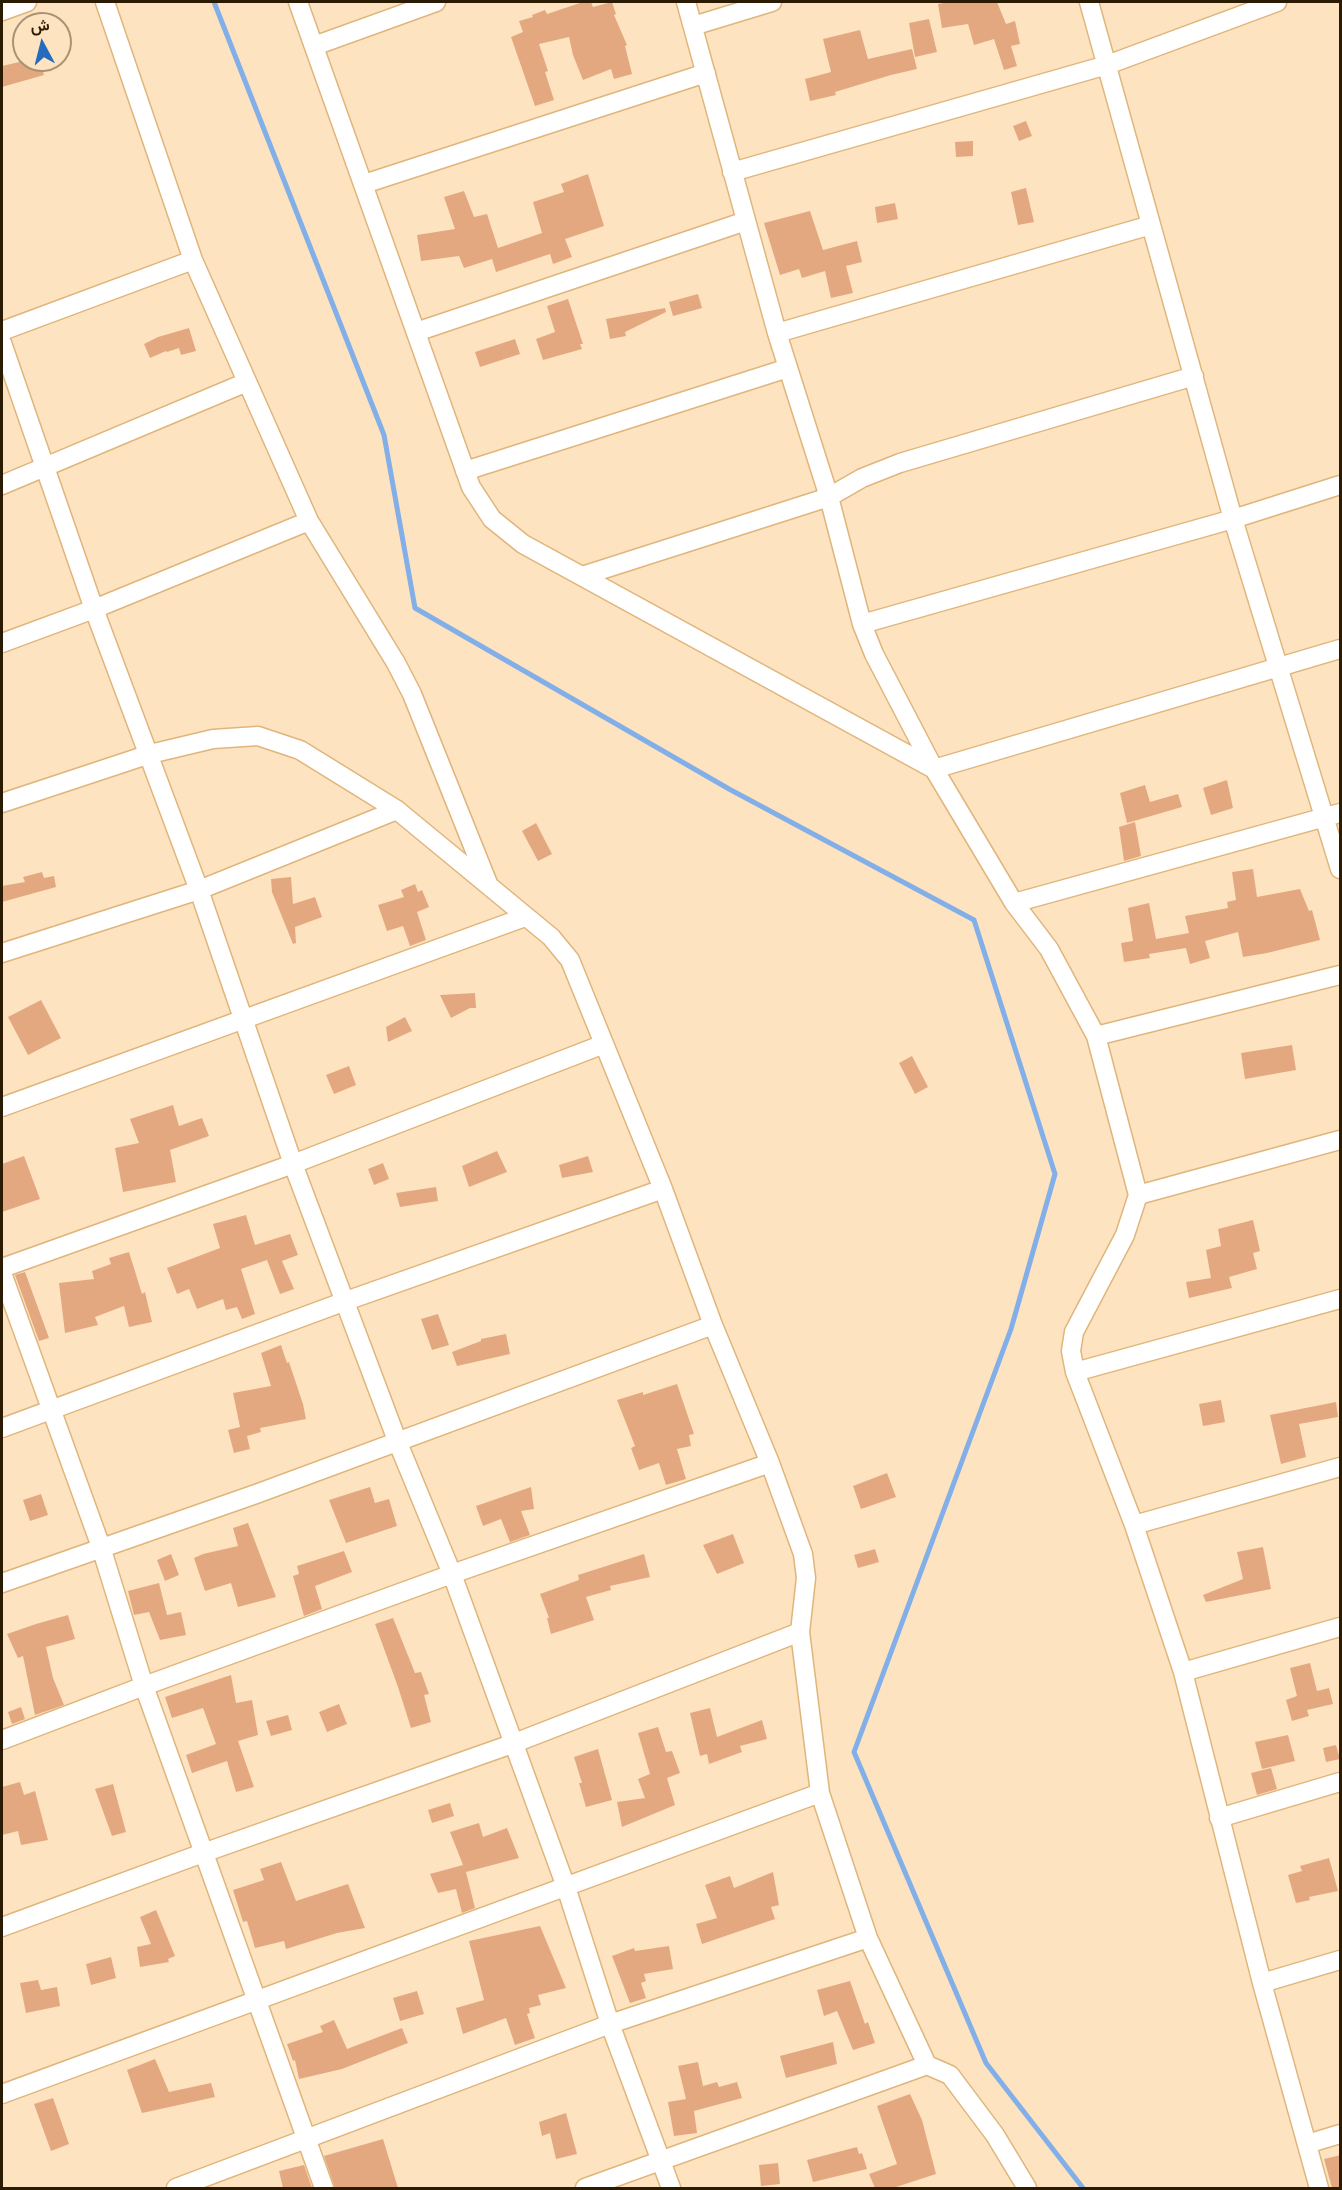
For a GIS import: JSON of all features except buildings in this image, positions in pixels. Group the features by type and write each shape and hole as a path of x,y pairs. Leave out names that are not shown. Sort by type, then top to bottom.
{"street":[{"path":"2,11 27,2"},
{"path":"105,2 193,260 309,521 396,663 412,694 490,888"},
{"path":"298,2 471,487 492,519 524,544 934,769 1341,649"},
{"path":"314,46 436,2"},
{"path":"686,2 777,333 829,497 862,624 874,654 934,769 1014,903 1048,949 1096,1036 1138,1195 1125,1235 1074,1332 1071,1351 1075,1372 1134,1525 1183,1672 1262,1983 1319,2188"},
{"path":"693,26 772,2"},
{"path":"1089,2 1233,519 1277,668 1333,815 1341,869"},
{"path":"732,172 1107,65 1277,2"},
{"path":"364,184 706,73"},
{"path":"416,332 746,221"},
{"path":"777,333 1151,225"},
{"path":"2,331 193,260"},
{"path":"2,343 94,609 199,890 343,1302 452,1574 512,1744 566,1887 610,2024 671,2188"},
{"path":"465,471 788,368"},
{"path":"582,576 829,497 862,478 900,463 1194,376"},
{"path":"2,485 247,382"},
{"path":"862,624 1233,519 1341,485"},
{"path":"2,643 94,609 309,521"},
{"path":"2,803 150,754 213,739 258,736 300,750 397,810 551,937 570,960 663,1189 803,1554 806,1578 800,1632 820,1793 868,1938 927,2065 950,2075 995,2135 1022,2187"},
{"path":"2,954 199,890 397,810"},
{"path":"1014,903 1333,815"},
{"path":"2,1107 525,917"},
{"path":"1096,1036 1341,975"},
{"path":"324,2188 144,1686 101,1547 2,1270 293,1164 604,1044"},
{"path":"1138,1195 1341,1140"},
{"path":"2,1428 343,1302 663,1189"},
{"path":"1075,1372 1341,1299"},
{"path":"2,1583 398,1443 713,1324"},
{"path":"2,1740 452,1574 770,1463"},
{"path":"1134,1525 1341,1467"},
{"path":"1183,1672 1341,1627"},
{"path":"2,1927 512,1744 800,1632"},
{"path":"1219,1818 1341,1782"},
{"path":"2,2094 820,1793"},
{"path":"176,2188 610,2024 868,1938"},
{"path":"1262,1983 1341,1960"},
{"path":"585,2188 927,2065"},
{"path":"1307,2144 1341,2134"}],"waterway":[{"path":"214,2 384,435 415,608 729,789 974,920 1055,1174 1011,1329 854,1752 986,2063 1083,2188"}]}
